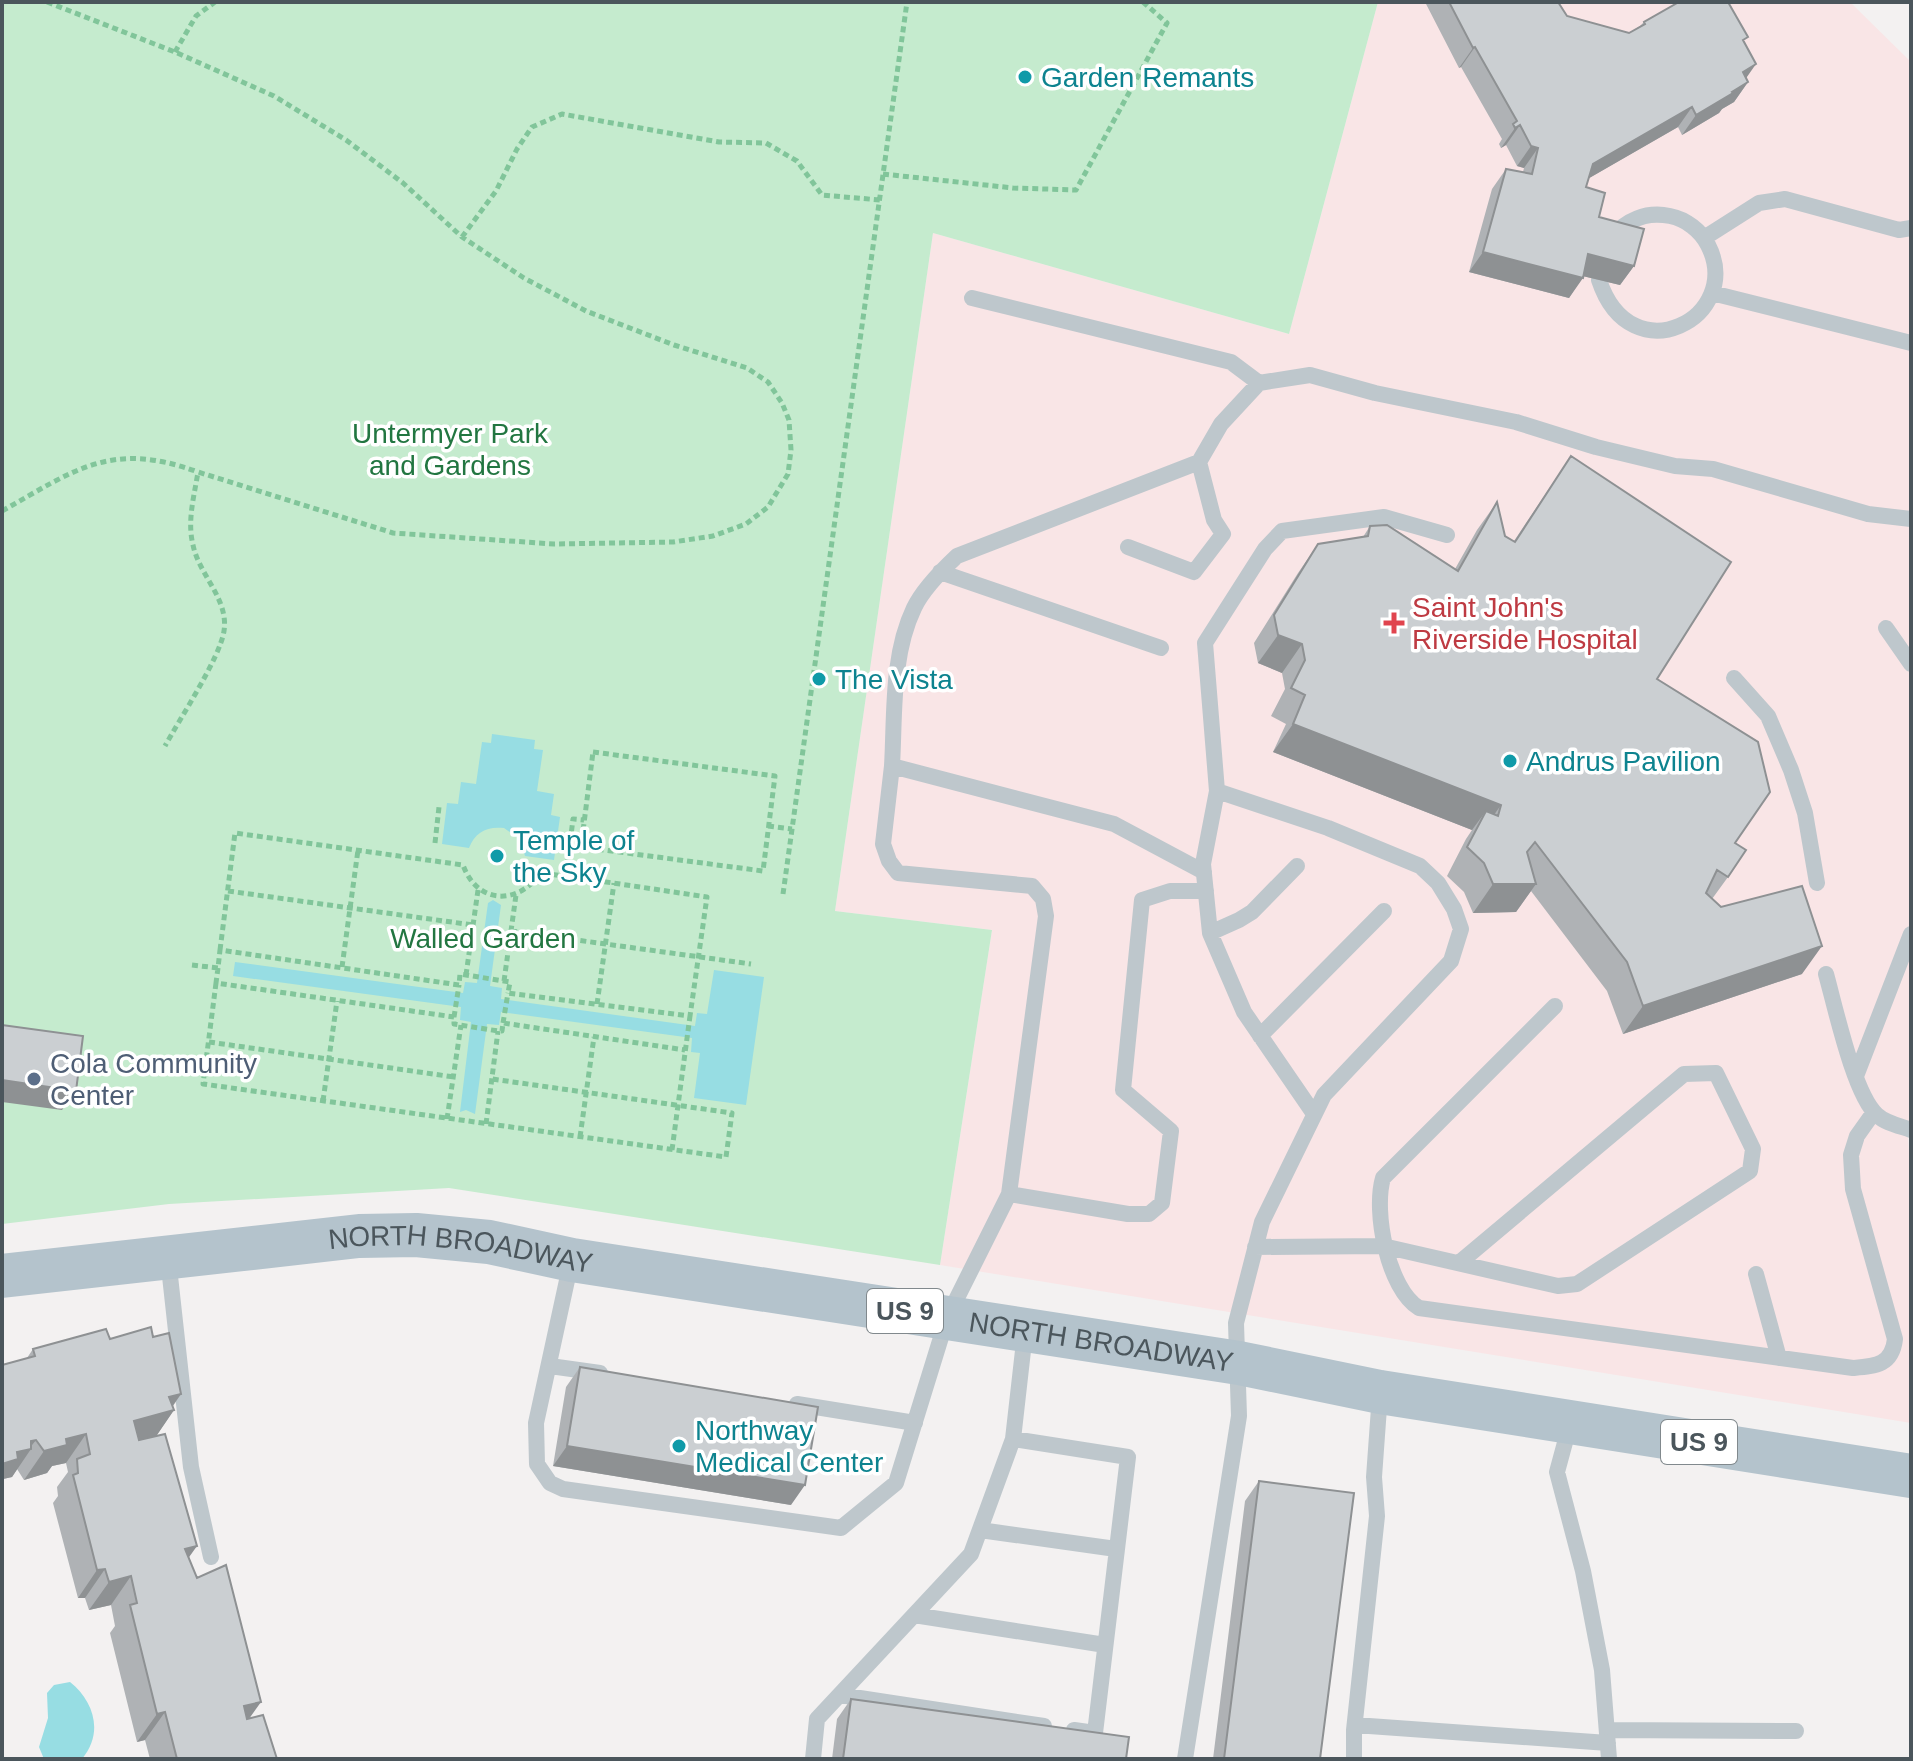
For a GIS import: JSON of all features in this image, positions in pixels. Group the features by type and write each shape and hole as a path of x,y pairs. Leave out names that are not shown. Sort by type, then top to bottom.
{"main road":[{"name":"NORTH BROADWAY","path":"2,1276 359,1236 416,1235 489,1242 572,1260 1239,1363 1380,1392 1911,1476"}],"lane":[{"path":"1704,238 1759,203 1785,199 1899,230 1911,228"},
{"path":"1599,280 1605,298 1616,314 1632,325 1651,330 1670,330 1688,322 1702,310 1712,293 1716,274 1713,255 1704,238 1691,224 1674,216 1654,214 1635,218 1619,228 1607,242"},
{"path":"1712,293 1911,343"},
{"path":"972,298 1231,362 1259,383"},
{"path":"572,1260 536,1423 537,1464 550,1483 563,1489 841,1528 896,1483 947,1318 1009,1194 1046,916 1043,899 1032,886 898,873 889,861 883,844 899,656 914,608 940,572 957,556 1199,462 1221,424 1259,383 1310,375 1375,393 1516,422 1609,451 1675,466 1713,469 1868,514 1911,519"},
{"path":"1128,547 1194,572 1223,534 1214,520 1199,462"},
{"path":"1314,1114 1244,1012 1210,933 1204,872 1217,791 1205,643 1265,549 1282,531 1384,517 1447,535"},
{"path":"940,572 1161,648"},
{"path":"1886,628 1911,664"},
{"path":"1734,678 1768,716 1791,770 1805,813 1817,883"},
{"path":"892,766 1114,824 1204,872"},
{"path":"1185,1759 1239,1416 1236,1323 1262,1222 1324,1095 1451,961 1461,929 1454,909 1438,883 1420,866 1328,828 1217,791"},
{"path":"1210,933 1252,912 1297,866"},
{"path":"1009,1194 1128,1214 1149,1214 1162,1203 1171,1131 1123,1090 1142,900 1170,891 1206,891"},
{"path":"1260,1036 1384,911"},
{"path":"1856,1076 1911,934"},
{"path":"1826,974 1856,1076 1874,1112 1880,1118 1911,1130"},
{"path":"1555,1006 1383,1178 1379,1193 1383,1246 1410,1302 1419,1308 1853,1368 1873,1366 1893,1352 1895,1339 1853,1189 1851,1155 1857,1136 1874,1112"},
{"path":"1255,1247 1383,1246 1558,1286 1577,1284 1750,1171 1753,1149 1716,1073 1684,1074 1459,1263"},
{"path":"168,1256 191,1467 211,1557"},
{"path":"1756,1274 1779,1358"},
{"path":"813,1759 817,1719 971,1554 1013,1439 1026,1331"},
{"path":"550,1366 611,1375"},
{"path":"1354,1759 1377,1516 1374,1477 1380,1392"},
{"path":"778,1402 915,1423"},
{"path":"1571,1422 1557,1472 1583,1571 1599,1656 1608,1744"},
{"path":"840,1695 1095,1733 1128,1457 1013,1439"},
{"path":"980,1530 1116,1549"},
{"path":"914,1615 1105,1645"},
{"path":"1355,1725 1608,1744 1796,1731"}],"path":[{"path":"2,511 71,472 105,460 136,459 170,462 393,533 554,544 673,542 713,536 746,524 768,507 788,474 791,450 789,420 782,403 768,382 747,368 674,345 586,311 524,278 462,237 403,183 346,140 274,96 175,52 47,2"},
{"path":"175,52 196,16 215,2"},
{"path":"783,894 907,2"},
{"path":"883,174 1013,188 1076,190 1167,23 1143,2"},
{"path":"462,237 496,191 532,127 562,114 719,142 766,143 797,161 822,195 880,200"},
{"path":"165,746 216,653 224,630 222,607 193,548 189,524 198,472"},
{"path":"593,752 775,776 768,826 763,871 581,847 593,752"},
{"path":"435,843 439,807"},
{"path":"566,876 573,819 584,820"},
{"path":"768,826 792,829"},
{"path":"492,1079 678,1105 732,1113 726,1157 672,1150 447,1119 203,1084 235,833 463,865 467,877 478,890 501,896 516,894 533,885 541,873 707,897 685,1050 678,1105 672,1150"},
{"path":"342,967 358,850"},
{"path":"597,1004 614,883"},
{"path":"466,975 478,890"},
{"path":"228,891 473,925"},
{"path":"504,981 516,894"},
{"path":"511,931 751,964"},
{"path":"220,950 342,967 458,988"},
{"path":"192,965 218,968"},
{"path":"460,974 466,975 510,982 502,1031 454,1024 460,974"},
{"path":"216,983 454,1017"},
{"path":"508,995 597,1004 690,1019"},
{"path":"323,1101 337,1001"},
{"path":"503,1023 685,1050"},
{"path":"447,1119 465,1026"},
{"path":"486,1124 498,1031"},
{"path":"580,1137 594,1037"},
{"path":"209,1042 454,1077"}],"shaded area":[{"name":"Saint John's Riverside Hospital","path":"1378,2 1850,2 1911,62 1911,1126 1908,1135 1911,1184 1911,1423 940,1265 992,930 835,911 933,233 1289,334"}],"green space":[{"name":"Untermyer Park and Gardens","path":"2,2 1378,2 1289,334 933,233 835,911 992,930 940,1265 449,1188 169,1204 2,1224"}],"water":[{"path":"492,734 535,740 534,749 543,750 537,791 554,794 551,815 560,817 554,860 525,856 520,839 504,828 482,831 469,848 442,844 447,803 458,804 461,782 476,784 482,742 491,743"},
{"path":"493,900 501,905 490,986 502,988 501,999 695,1026 697,1013 707,1014 714,970 764,977 746,1105 694,1098 700,1053 691,1052 692,1038 501,1012 499,1025 487,1024 475,1114 466,1110 460,1112 471,1022 460,1020 461,1007 233,976 235,962 463,993 465,982 477,983 488,903"},
{"path":"70,1682 90,1708 93,1739 82,1759 44,1759 39,1747 48,1718 47,1693 54,1685"}],"building":[{"path":"1449,2 1558,2 1567,16 1629,33 1679,2 1728,2 1748,37 1743,40 1756,64 1743,72 1748,82 1696,115 1692,107 1593,164 1586,187 1605,193 1599,217 1644,229 1634,266 1588,254 1583,278 1483,252 1506,169 1532,174 1538,148 1531,146 1520,125 1515,128 1513,124 1517,121"},
{"name":"Andrus Pavilion","path":"1571,456 1731,562 1657,679 1758,742 1770,792 1735,843 1746,850 1728,877 1717,870 1706,893 1721,907 1802,886 1822,946 1643,1006 1627,962 1535,842 1527,852 1536,884 1493,884 1484,863 1467,847 1486,811 1498,816 1501,805 1293,724 1305,695 1291,688 1305,660 1302,644 1278,635 1274,615 1318,544 1368,536 1370,526 1387,525 1458,571 1497,502 1505,536 1515,542"},
{"path":"2,1025 83,1036 76,1091 2,1080"},
{"path":"151,1327 153,1337 169,1333 181,1394 169,1397 174,1410 134,1421 139,1440 165,1434 197,1546 185,1549 197,1578 226,1565 261,1702 244,1706 247,1719 263,1715 277,1759 177,1759 165,1712 157,1714 130,1605 137,1603 131,1576 109,1582 105,1569 97,1570 73,1475 78,1473 77,1459 90,1454 86,1434 66,1439 67,1445 44,1451 36,1440 31,1441 31,1449 17,1452 18,1459 2,1464 2,1365 35,1356 33,1349 106,1329 110,1339"},
{"name":"Northway Medical Center","path":"580,1367 818,1407 805,1485 567,1446"},
{"path":"1259,1481 1354,1493 1320,1759 1224,1759"},
{"path":"851,1699 1129,1737 1126,1759 843,1759"}],"place":[{"name":"Garden Remants","path":"1025,77"},
{"name":"Saint John's Riverside Hospital","path":"1394,623"},
{"name":"The Vista","path":"819,679"},
{"name":"Andrus Pavilion","path":"1510,761"},
{"name":"Temple of the Sky","path":"497,856"},
{"name":"Cola Community Center","path":"34,1079"},
{"name":"Northway Medical Center","path":"679,1446"}],"park label":[{"name":"Walled Garden","path":"483,938"}]}
